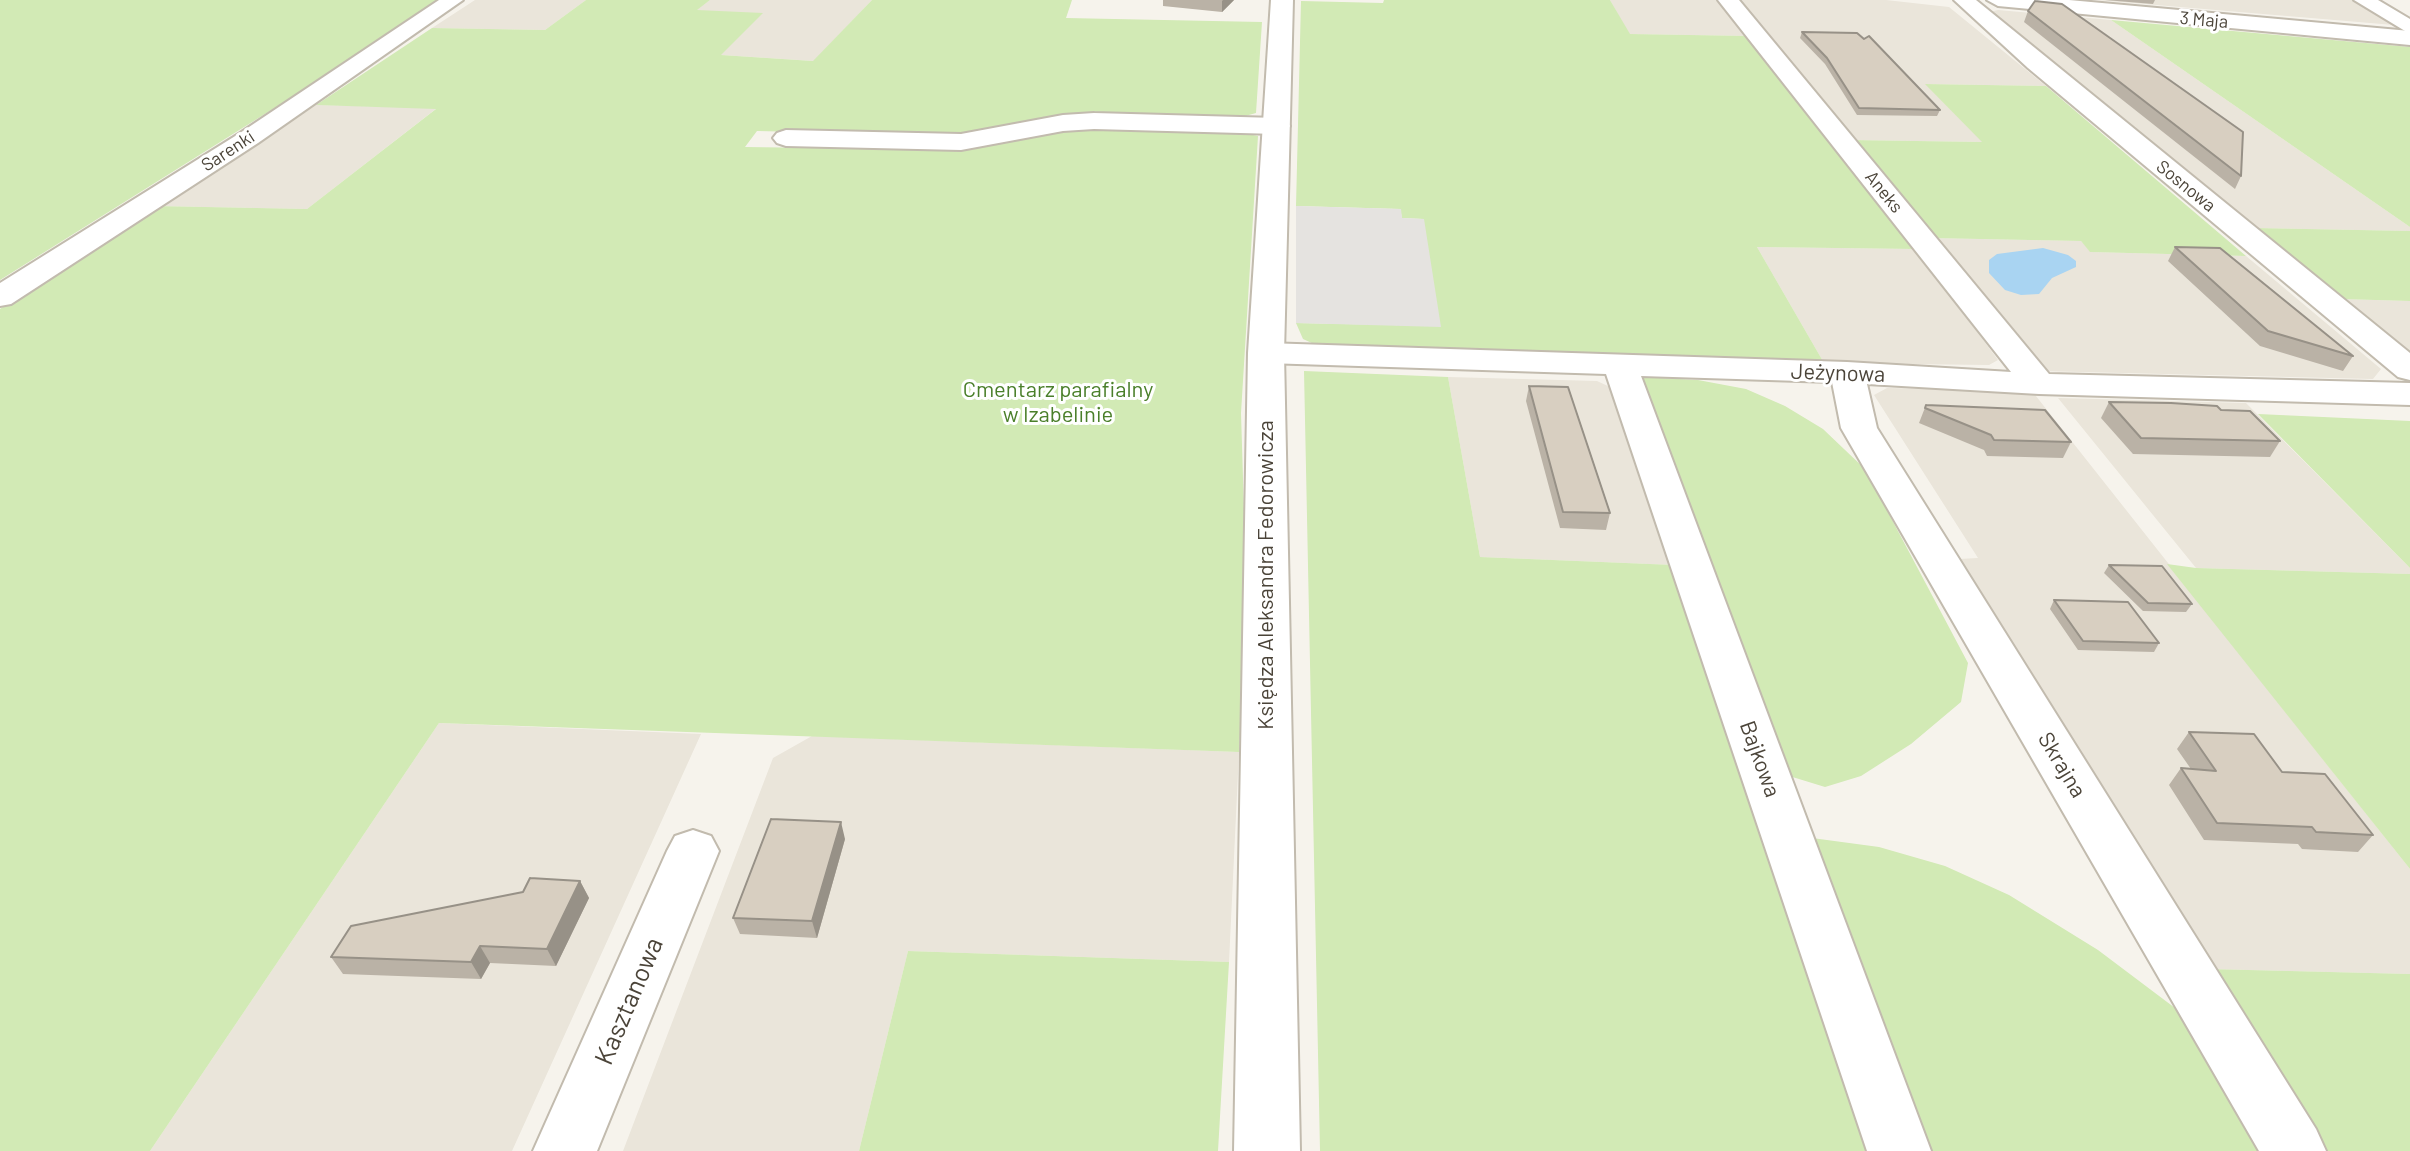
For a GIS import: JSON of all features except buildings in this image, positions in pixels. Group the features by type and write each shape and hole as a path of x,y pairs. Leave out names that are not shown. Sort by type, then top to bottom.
{"street":[{"name":"Sarenki","path":"0,297 271,124 453,0"},
{"name":"Księdza Aleksandra Fedorowicza","path":"1267,1151 1266,353 1282,0"},
{"name":"Aneks","path":"1728,0 2039,384"},
{"name":"Sosnowa","path":"1964,0 2036,63 2410,370"},
{"name":"3 Maja","path":"1998,0 2410,38"},
{"path":"2364,0 2410,28"},
{"path":"786,138 961,142 1063,123 1094,121 1277,126"},
{"name":"Jeżynowa","path":"1266,353 1847,372 2039,384 2410,394"},
{"name":"Bajkowa","path":"1621,367 1899,1151"},
{"name":"Skrajna","path":"1847,372 1859,428 2294,1151"},
{"name":"Kasztanowa","path":"565,1151 693,851"}],"shaded area":[{"path":"475,0 586,0 545,30 432,28"},
{"path":"710,0 872,0 814,61 721,55 696,10"},
{"path":"1610,0 1721,0 1749,36 1629,34"},
{"path":"1736,0 1886,0 1949,7 2046,86 1926,84 1983,142 1849,140"},
{"path":"2097,0 2353,0 2394,25"},
{"path":"1998,10 2111,20 2410,227 2410,231 2254,228 1989,12"},
{"path":"316,105 437,108 307,209 154,206"},
{"path":"1296,206 1401,209 1402,218 1424,219 1441,327 1296,323"},
{"path":"1930,238 2081,241 2091,252 2246,256 2381,369 2373,379 2040,371"},
{"path":"1757,247 1916,249 1998,360 1989,365 1824,363"},
{"path":"2341,299 2410,301 2410,355"},
{"path":"1448,377 1597,381 1610,387 1674,565 1480,557"},
{"path":"1887,388 2032,391 2410,869 2410,974 2208,969 1959,559 1978,558 1874,395"},
{"path":"2058,398 2246,403 2410,568 2410,574 2196,568"},
{"path":"439,723 701,734 512,1151 150,1151"},
{"path":"812,736 1239,752 1229,962 908,951 859,1151 623,1151 773,758"}],"green space":[{"path":"0,0 439,0 292,97 0,280"},
{"name":"Cmentarz parafialny w Izabelinie","path":"586,0 710,0 697,10 763,13 721,55 813,61 872,0 1072,0 1066,18 1262,22 1256,113 1238,118 1064,114 969,136 757,131 745,147 970,150 1066,127 1238,132 1258,136 1241,413 1247,609 1239,752 439,723 150,1151 0,1151 0,309 154,206 307,209 436,109 316,105 432,28 545,30"},
{"path":"1384,0 1610,0 1630,34 1749,36 1916,249 1757,247 1824,363 1325,349 1303,339 1296,323 1440,326 1423,219 1402,218 1400,209 1296,206 1301,1 1383,3"},
{"path":"2111,20 2410,47 2410,227"},
{"path":"1925,84 2046,86 2246,256 2090,252 2081,241 1930,238 1849,140 1982,142"},
{"path":"2254,228 2410,231 2410,301 2341,299"},
{"path":"1304,371 1448,377 1480,557 1674,565 1875,1151 1320,1151"},
{"path":"1642,377 1698,380 1746,389 1785,406 1823,429 1865,469 1968,663 1961,702 1911,744 1861,776 1825,787 1786,775"},
{"path":"2258,414 2410,421 2410,568"},
{"path":"2167,564 2196,568 2410,574 2410,869"},
{"path":"1812,838 1879,847 1945,866 2009,895 2098,950 2183,1014 2266,1151 1928,1151"},
{"path":"908,951 1229,962 1218,1151 859,1151"},
{"path":"2208,969 2410,974 2410,1151 2317,1151"}],"water":[{"path":"2043,248 2068,255 2076,261 2076,267 2052,278 2039,294 2021,295 2005,290 1989,273 1989,260 1997,254"}]}
